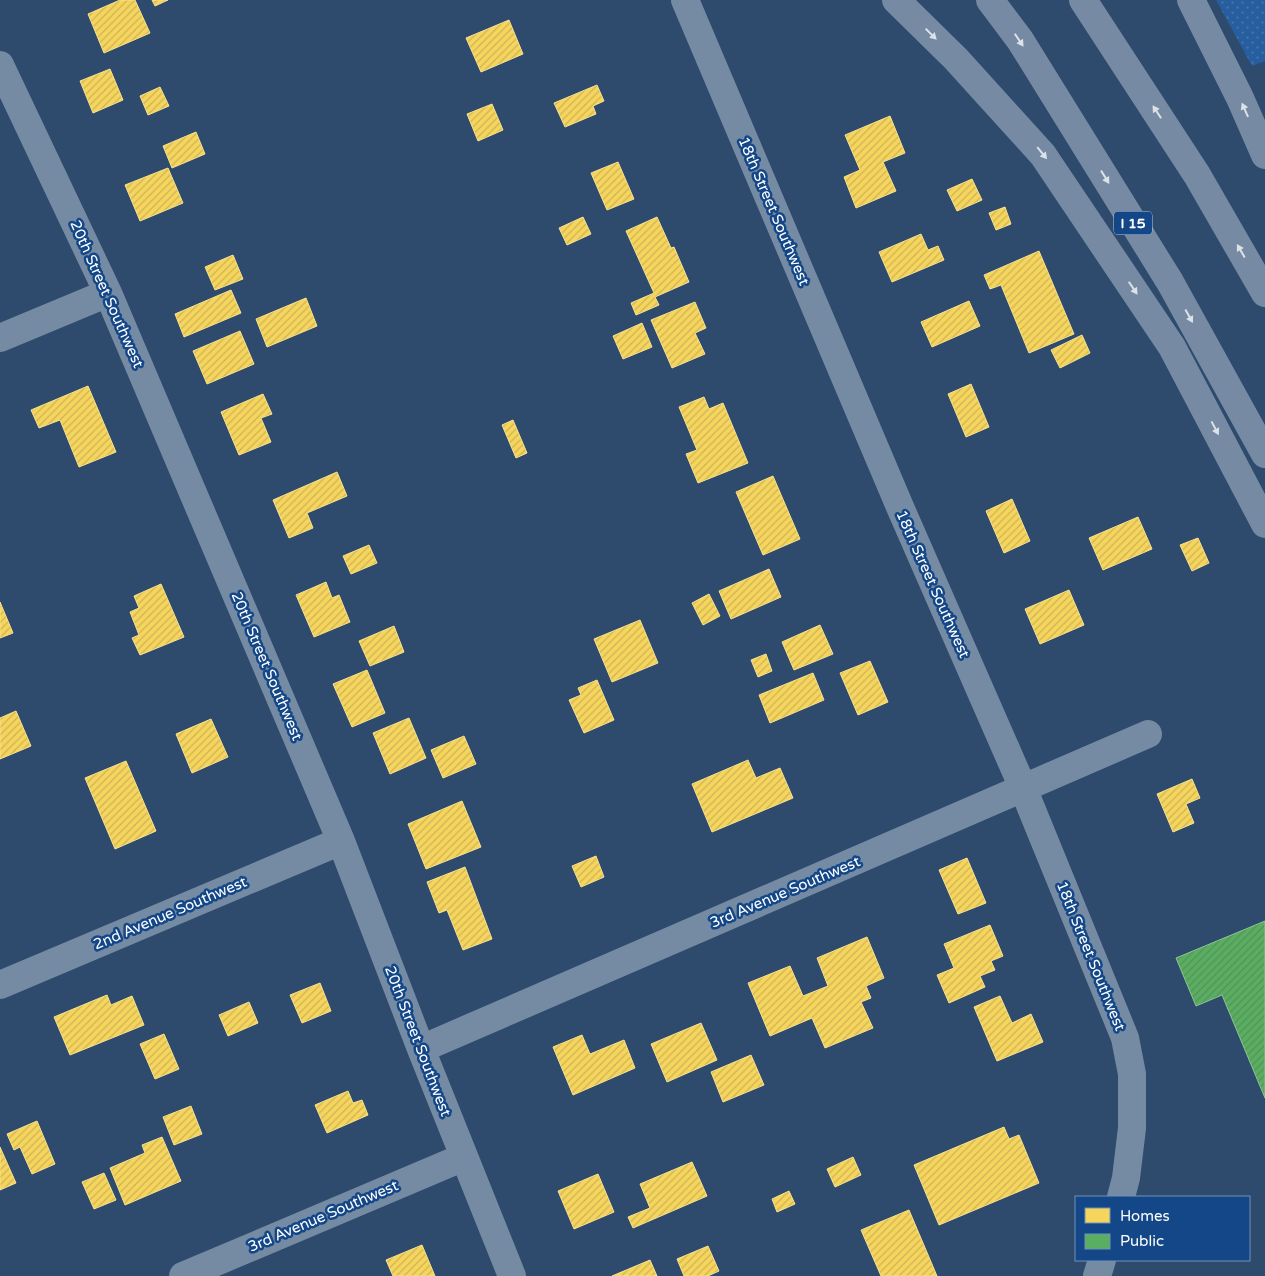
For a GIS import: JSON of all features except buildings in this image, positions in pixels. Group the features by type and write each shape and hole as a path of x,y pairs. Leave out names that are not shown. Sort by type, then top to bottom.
{"highway":[{"path":"896,0 956,59 1044,155 1172,347 1265,524"},
{"name":"I 15","path":"990,0 1020,40 1170,282 1265,454"},
{"path":"1083,0 1198,175 1265,293"},
{"path":"1191,0 1240,98 1265,155"}],"street":[{"name":"18th Street Southwest","path":"685,0 900,508 1023,788 1125,1038 1132,1074 1132,1128 1123,1188"},
{"name":"20th Street Southwest","path":"0,65 108,293 341,841 421,1049 512,1276"},
{"path":"0,338 108,293"},
{"name":"3rd Avenue Southwest","path":"421,1049 1148,734"},
{"name":"2nd Avenue Southwest","path":"0,985 341,841"},
{"name":"3rd Avenue Southwest","path":"183,1276 464,1157"},
{"path":"1097,1276 1102,1261"}],"shaded area":[{"path":"1216,0 1265,0 1265,61 1252,66"}]}
